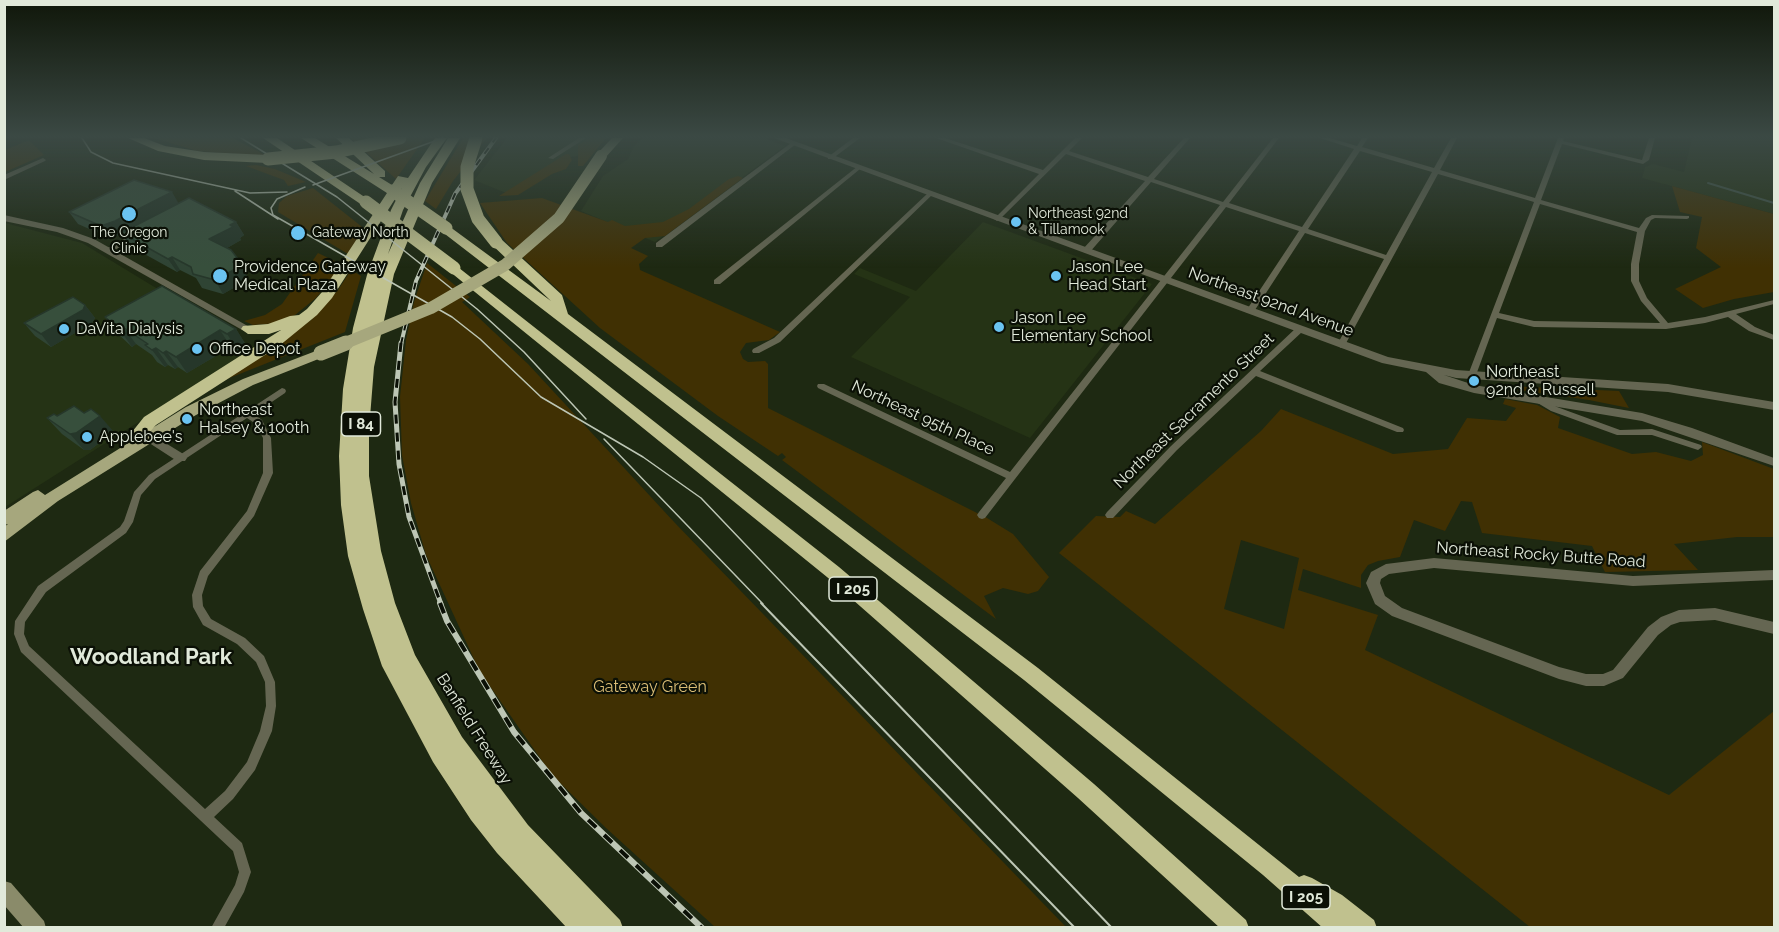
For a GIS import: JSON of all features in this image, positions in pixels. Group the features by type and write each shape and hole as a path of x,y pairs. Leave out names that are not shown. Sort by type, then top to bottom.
{"highway":[{"name":"I 205","path":"335,181 454,268 833,572 1239,927"},
{"name":"I 205","path":"383,181 562,315 1031,674 1271,867 1341,927"},
{"path":"144,434 150,421 280,339 327,295 401,181"},
{"name":"I 84","path":"412,181 385,242 366,301 356,349 347,456 357,556 392,666 440,755 499,837 583,927"},
{"name":"Banfield Freeway","path":"427,181 406,225 387,274 366,367 361,430 361,476 372,550 386,603 407,658 455,744 520,833 612,927"},
{"path":"467,181 469,197 478,219 496,242 557,298 562,315"},
{"path":"248,329 269,329 285,324 327,295"},
{"path":"1271,867 1334,903 1366,927"}],"main road":[{"path":"4,519 144,434 222,395 322,348 439,304 505,265 559,218 582,181"},
{"path":"4,536 29,515 144,434"},
{"path":"4,890 37,927"}],"street":[{"path":"659,244 743,181"},
{"path":"717,282 841,181"},
{"name":"Northeast 92nd Avenue","path":"895,181 1341,345 1425,368 1472,375 1668,388 1774,405"},
{"path":"997,219 1035,181"},
{"path":"1086,251 1149,181"},
{"path":"1155,181 1388,258"},
{"path":"982,515 1242,181"},
{"name":"Northeast Sacramento Street","path":"1250,311 1336,181"},
{"path":"1341,345 1430,181"},
{"path":"1471,181 1641,231"},
{"path":"1472,375 1544,181"},
{"path":"756,351 777,340 930,194"},
{"path":"1666,326 1644,299 1635,281 1635,264 1641,231 1648,219 1654,216 1687,217"},
{"path":"4,218 68,232 108,250 248,329"},
{"path":"108,250 147,230"},
{"path":"1495,315 1534,324 1666,326 1705,320 1774,302"},
{"path":"1728,313 1752,329 1774,338"},
{"name":"Northeast Sacramento Street","path":"1110,515 1174,448 1299,330"},
{"path":"1425,368 1456,384 1642,417 1688,430 1774,462"},
{"path":"1254,372 1400,430"},
{"name":"Northeast 95th Place","path":"821,386 1012,477"},
{"path":"217,927 232,905 244,872 238,847 25,649 19,634 20,621 42,589 123,530 137,494 144,485 282,391"},
{"path":"1539,400 1554,409 1620,433 1652,432 1698,447"},
{"path":"205,817 229,795 251,766 266,731 272,706 270,682 260,659 241,641 207,622 198,607 197,595 203,574 251,513 268,474 267,438 259,422 248,414"},
{"path":"144,434 181,458"},
{"name":"Northeast Rocky Butte Road","path":"1774,575 1615,580 1434,563 1386,569 1376,576 1373,583 1380,600 1397,612 1559,673 1587,680 1604,680 1618,674 1660,625 1679,616 1715,614 1774,628"}],"shaded area":[{"path":"478,181 532,181 511,195"},
{"path":"600,181 737,181 655,242 581,211"},
{"path":"1655,181 1774,181 1774,214"},
{"name":"Jason Lee Elementary School","path":"983,222 1152,284 1030,438 851,357 910,297 854,274 860,268 916,291"},
{"path":"5,223 82,243 255,348 5,507"}],"green space":[{"path":"285,181 306,182 288,186"},
{"path":"437,181 453,181 436,209 425,201"},
{"path":"522,181 540,181 518,195 499,196"},
{"path":"726,181 738,181 665,236 645,238 631,248 648,256 639,264 640,270 780,332 769,340 746,343 740,352 743,359 748,362 765,361 768,364 768,408 987,518 1013,534 1049,577 1038,591 1028,594 1003,588 984,596 996,619 782,460 786,457 782,453 778,456 718,416 600,328 507,243 480,203 542,198 625,226 663,222 689,209"},
{"path":"1672,186 1774,214 1774,292 1734,299 1703,308 1675,289 1721,267 1696,248 1702,217 1680,212"},
{"path":"313,188 366,230 348,254 278,212 279,203 287,196"},
{"path":"318,253 343,265 316,298 295,315 278,323 253,325 244,321 265,315 282,304"},
{"name":"Gateway Green","path":"427,263 470,297 462,302 528,364 675,523 1066,927 715,927 606,828 552,775 480,672 426,555 411,503 402,455 400,397 406,340 414,302"},
{"path":"351,270 361,276 345,332 222,381 311,320 338,290"},
{"path":"1484,385 1619,391 1629,408 1589,400"},
{"path":"1505,399 1537,405 1560,417 1558,428 1632,454 1656,452 1691,461 1703,455 1702,442 1774,469 1774,537 1737,537 1674,544 1698,570 1605,572 1592,546 1482,533 1472,502 1461,501 1445,531 1414,520 1400,557 1368,565 1361,575 1361,588 1303,569 1298,590 1378,615 1365,650 1669,795 1774,711 1774,927 1530,927 1059,553 1096,516 1120,517 1126,511 1155,524 1261,431 1281,409 1393,454 1448,449 1467,418 1506,421 1516,408 1503,404","holes":["1241,540 1299,558 1284,629 1224,609"]}],"building":[{"path":"131,181 139,181 172,192 101,226 69,212"},
{"path":"189,198 236,222 230,225 233,227 209,239 231,250 238,259 233,262 241,266 215,280 193,274 191,267 172,257 168,259 121,233"},
{"path":"162,286 236,329 227,334 220,330 176,357 156,348 152,350 145,345 148,344 124,328 120,330 105,317"},
{"path":"73,297 85,305 83,310 41,334 24,323"},
{"path":"74,406 84,413 91,409 100,416 76,433 70,434 47,418 54,414 57,416"}],"waterway":[{"path":"1708,183 1774,203"}],"tram line":[{"path":"197,181 250,193 287,192"},
{"path":"312,181 316,184"},
{"path":"316,184 323,181"},
{"path":"316,184 337,197 477,309 524,352 586,419"},
{"path":"305,187 277,199 271,208 273,215 452,317 480,339 541,397 643,457 701,498 802,604"},
{"path":"235,191 278,219"},
{"path":"604,439 763,604"},
{"path":"761,603 1075,928"},
{"path":"801,603 1112,928"}],"railway":[{"path":"401,344 416,281 455,194 464,181"},
{"path":"401,343 395,402 399,464 409,517 441,604"},
{"path":"440,603 447,621 514,732 581,813 702,928"}],"place":[{"name":"The Oregon Clinic","path":"129,214"},
{"name":"Northeast 92nd & Tillamook","path":"1016,222"},
{"name":"Gateway North","path":"298,233"},
{"name":"Providence Gateway Medical Plaza","path":"220,276"},
{"name":"Jason Lee Head Start","path":"1056,276"},
{"name":"Jason Lee Elementary School","path":"999,327"},
{"name":"DaVita Dialysis","path":"64,329"},
{"name":"Office Depot","path":"197,349"},
{"name":"Northeast 92nd & Russell","path":"1474,381"},
{"name":"Northeast Halsey & 100th","path":"187,419"},
{"name":"Applebee's","path":"87,437"}],"district":[{"name":"Woodland Park","path":"151,657"}]}
